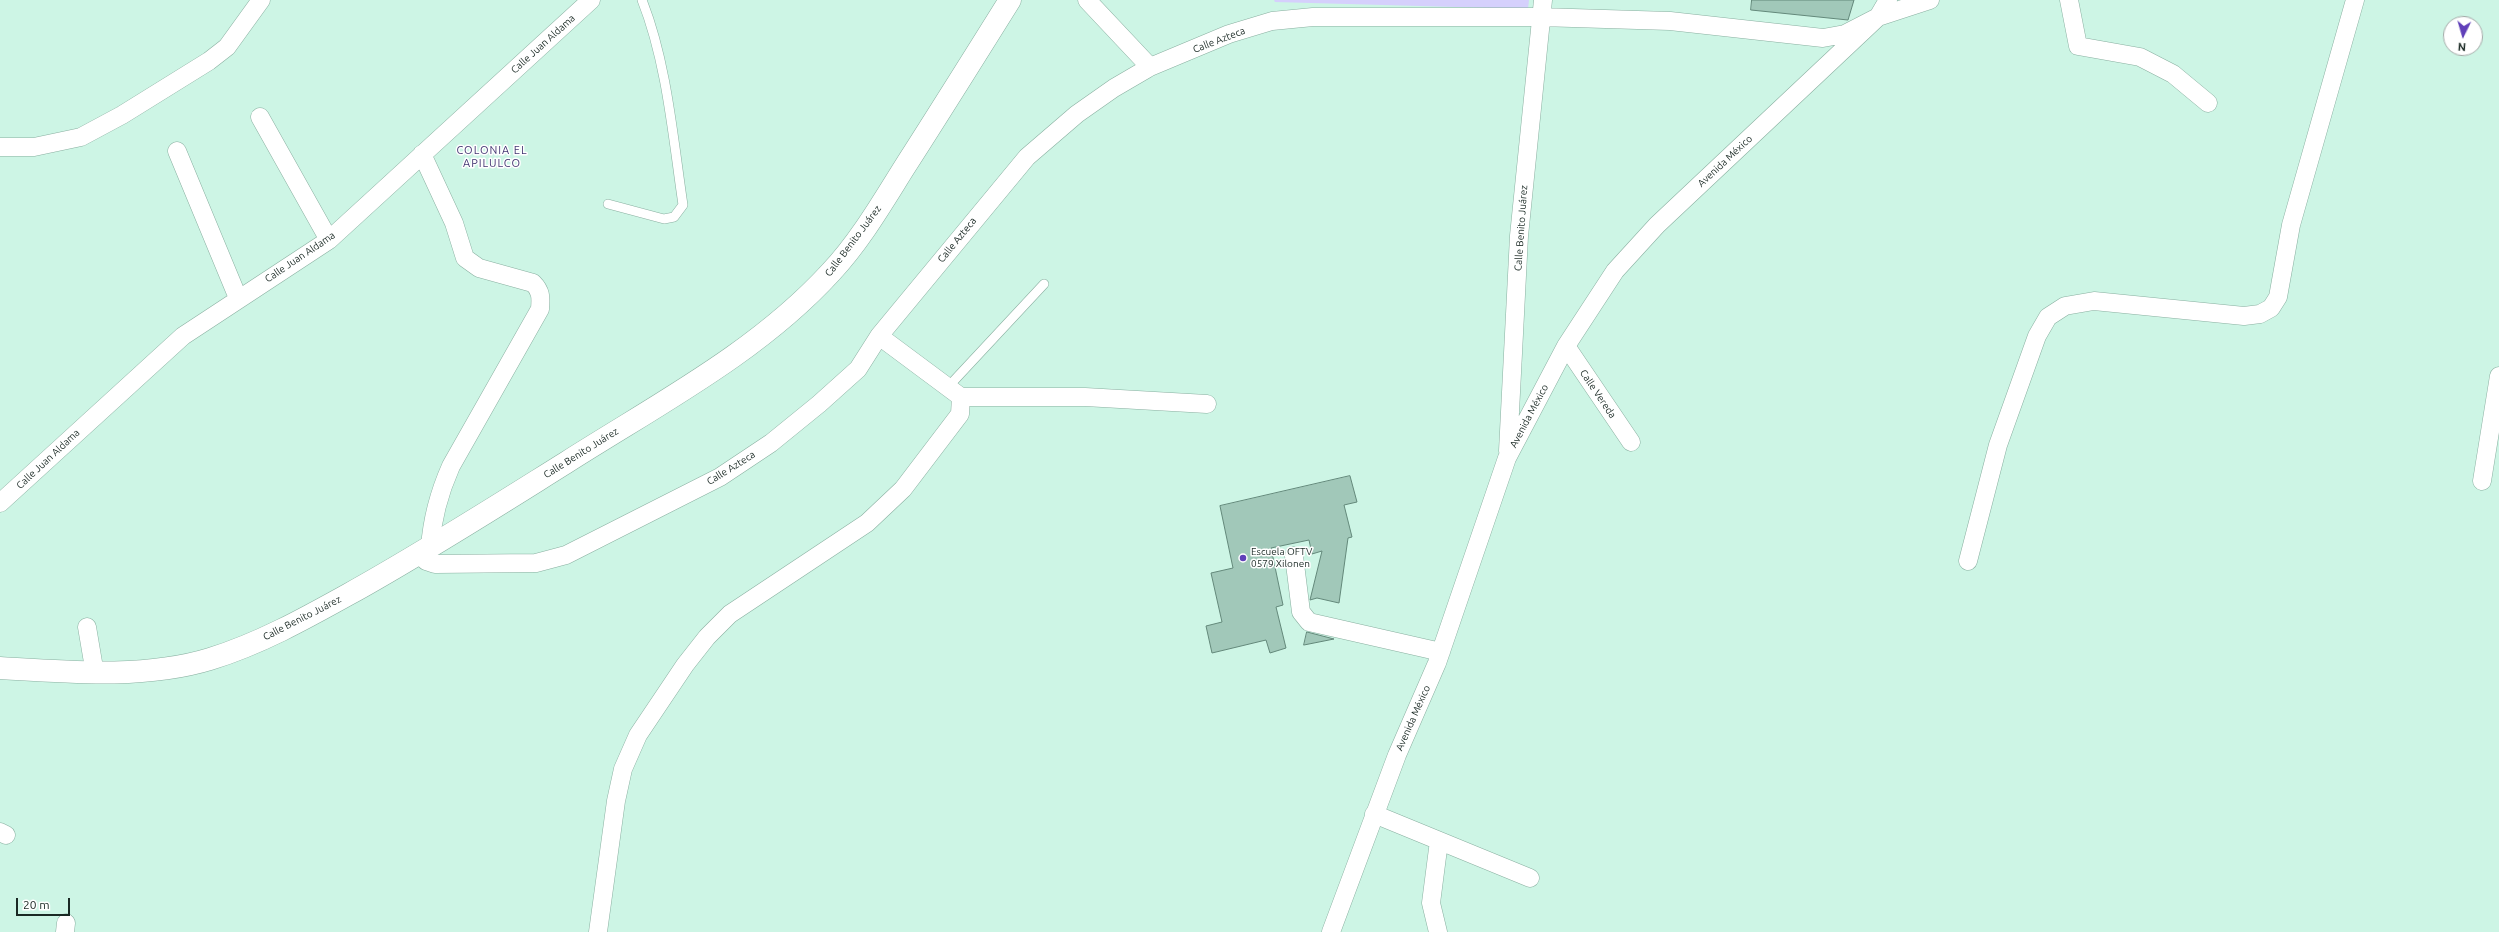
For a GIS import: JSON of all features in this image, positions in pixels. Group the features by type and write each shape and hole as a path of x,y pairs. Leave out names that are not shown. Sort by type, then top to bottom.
{"main road":[{"name":"Calle Benito Juárez","path":"0,668 95,674 161,667 207,660 250,644 292,626 425,551 703,376 753,342 799,306 834,270 867,226 1010,0"}],"street":[{"path":"0,147 34,147 81,137 122,115 209,61 227,47 261,0"},
{"name":"Calle Juan Aldama","path":"0,504 183,336 238,298 329,240 591,0"},
{"path":"1087,0 1150,67"},
{"name":"Avenida México","path":"1331,932 1374,814 1441,652 1507,458 1566,346 1615,271 1657,226 1878,17 1888,0"},
{"name":"Calle Azteca","path":"425,551 426,561 435,564 470,566 536,563 566,555 720,477 772,443 858,369 879,336 1027,157 1077,114 1114,88 1150,67 1229,34 1272,21 1313,17 1542,9 1670,21 1796,37 1823,38 1845,34 1878,17 1930,0"},
{"path":"2069,0 2078,46 2140,57 2173,74 2208,103"},
{"path":"1968,561 1998,445 2037,336 2048,317 2066,306 2094,301 2244,316 2260,314 2271,308 2278,297 2292,225 2355,0"},
{"name":"Calle Benito Juárez","path":"1507,458 1519,236 1542,9"},
{"path":"260,117 329,240"},
{"path":"177,151 238,298"},
{"path":"422,154 454,223 465,258 479,268 533,283 539,289 541,298 540,309 451,466 440,490 434,509 425,551"},
{"path":"879,336 955,392 1207,404"},
{"name":"Calle Vereda","path":"1566,346 1631,442"},
{"path":"2482,481 2499,376"},
{"path":"598,932 616,801 623,769 638,735 685,665 707,636 730,614 867,524 903,489 960,414 955,392"},
{"path":"1294,556 1301,612 1309,622 1441,652"},
{"path":"87,627 95,674"},
{"path":"1374,814 1530,878"},
{"path":"1438,932 1431,903 1439,841"}],"lane":[{"path":"608,204 664,219 674,217 682,205 673,134 652,26 642,0"},
{"path":"955,392 1044,284"}],"shaded area":[{"path":"1274,0 1529,0 1528,9 1275,2"}],"building":[{"path":"1752,0 1854,0 1848,20 1751,10"},
{"path":"1350,476 1357,502 1344,505 1352,537 1348,538 1339,603 1317,598 1310,600 1322,551 1312,554 1309,540 1271,548 1283,605 1276,607 1286,648 1270,653 1266,640 1212,653 1206,626 1222,622 1211,573 1233,568 1220,506"},
{"path":"1307,632 1334,639 1304,645"}],"place":[{"name":"Escuela OFTV 0579 Xilonen","path":"1243,558"}],"district":[{"name":"COLONIA EL APILULCO","path":"492,156"}]}
